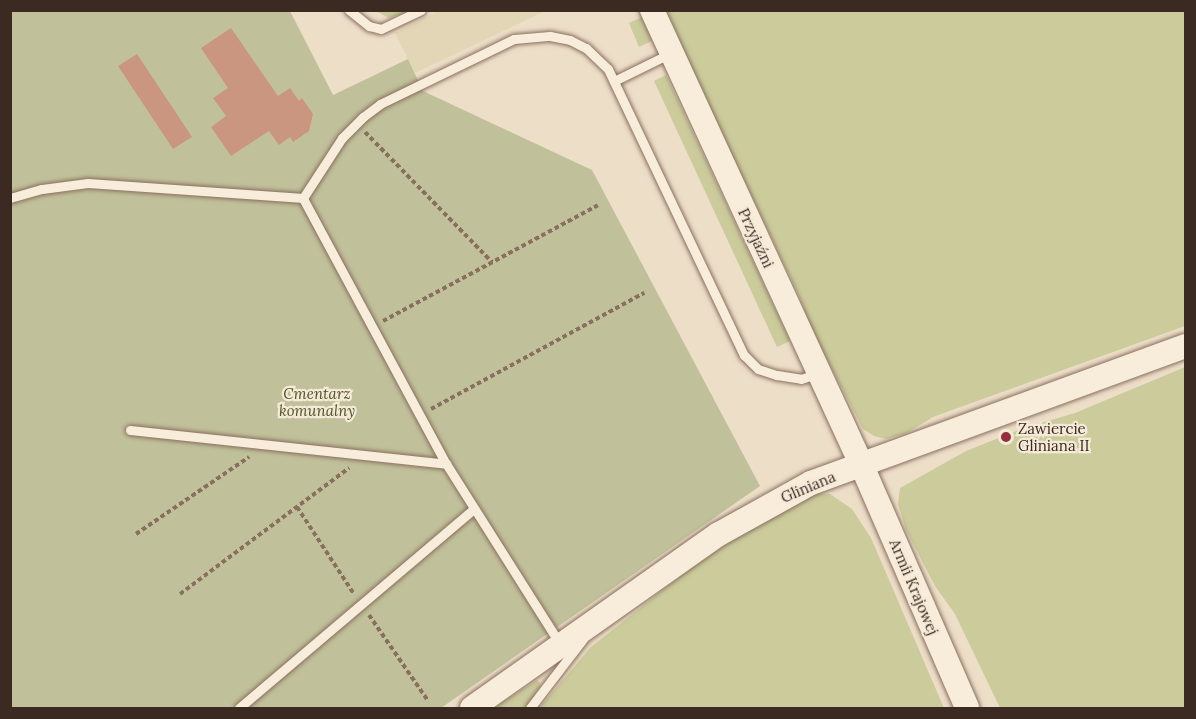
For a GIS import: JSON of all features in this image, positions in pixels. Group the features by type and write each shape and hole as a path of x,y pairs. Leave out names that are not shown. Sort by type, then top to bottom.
{"street":[{"name":"Przyjaźni","path":"652,10 862,466"},
{"name":"Gliniana","path":"472,708 719,534 811,483 1185,346"},
{"name":"Armii Krajowej","path":"862,466 967,708"}],"lane":[{"path":"349,10 369,26 381,29 421,10"},
{"path":"303,198 342,138 356,123 380,105 514,39 550,36 570,40 601,60 614,81 744,355 758,369 777,375 801,379 818,373"},
{"path":"614,81 671,53"},
{"path":"10,198 42,189 88,183 303,198"},
{"path":"303,198 446,464 561,646"},
{"path":"129,430 446,464"},
{"path":"239,708 474,509"},
{"path":"530,708 577,649 592,623"}],"path":[{"path":"356,123 492,262"},
{"path":"372,327 598,205"},
{"path":"420,415 644,293"},
{"path":"136,534 267,444"},
{"path":"180,594 367,455"}],"shaded area":[{"path":"440,10 545,11 415,73 395,33"}],"green space":[{"name":"Cmentarz komunalny","path":"10,11 290,11 333,95 408,59 423,91 592,170 760,486 441,708 11,708"},
{"path":"376,11 410,11 389,18"},
{"path":"664,11 1185,11 1185,326 933,417 905,434 886,439 874,436 863,429 811,329 801,300"},
{"path":"642,17 652,41 639,47 629,23"},
{"path":"666,75 790,341 777,347 654,81"},
{"path":"1185,367 1185,708 1000,708 955,614 935,586 906,530 898,504 900,488 966,451 1021,429 1075,413"},
{"path":"813,493 830,494 852,509 871,538 944,708 539,708 591,647 727,539"},
{"path":"537,680 541,684 536,697 525,708 494,708"}],"building":[{"path":"231,28 278,96 290,88 299,101 302,98 313,114 309,131 293,142 290,137 279,145 269,131 231,156 211,127 226,116 213,98 228,88 201,48"},
{"path":"137,54 192,137 173,149 118,66"}],"place":[{"name":"Zawiercie Gliniana II","path":"1006,437"}]}
